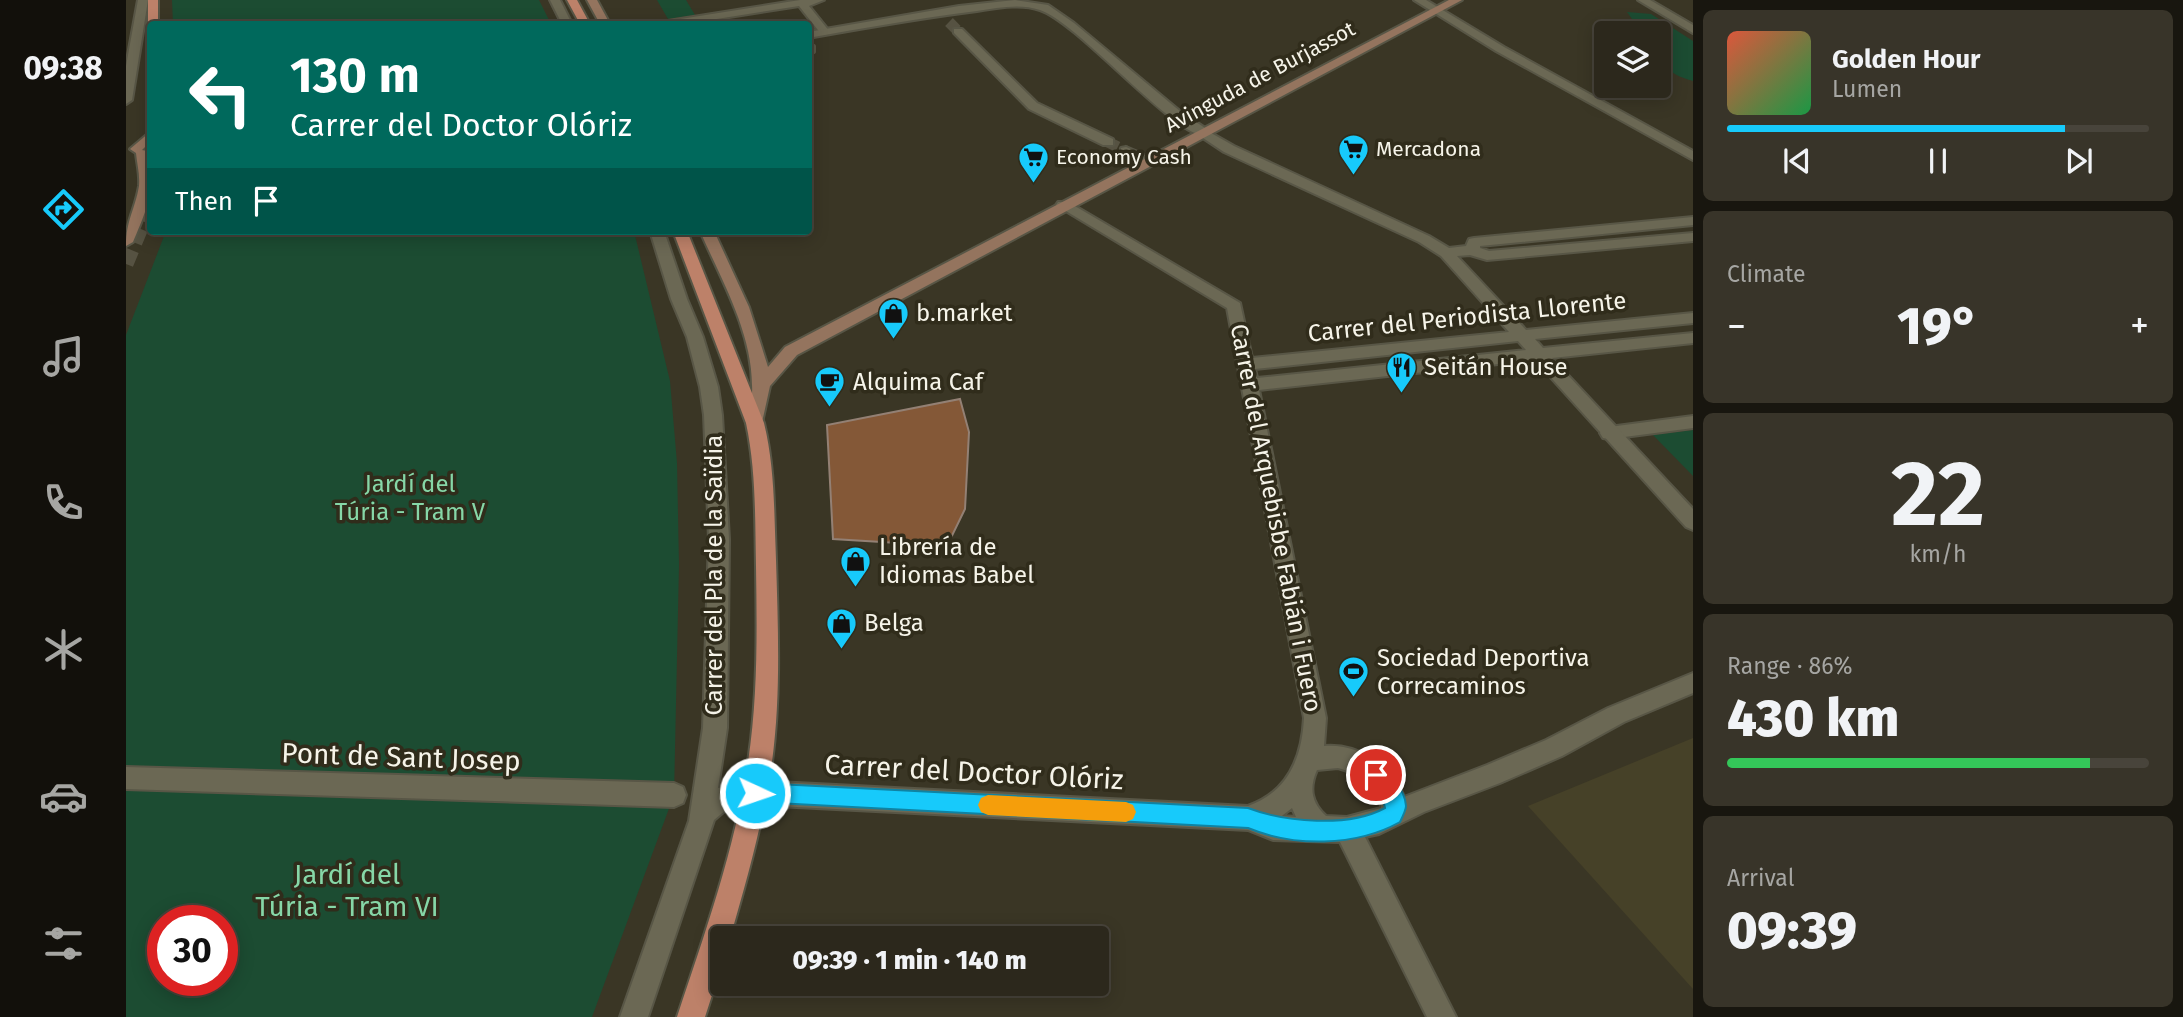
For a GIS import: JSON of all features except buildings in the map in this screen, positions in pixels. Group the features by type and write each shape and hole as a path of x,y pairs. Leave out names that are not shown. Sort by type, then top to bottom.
{"main road":[{"path":"153,0 153,21"},
{"path":"572,0 583,21"},
{"path":"592,0 604,21"},
{"name":"Avinguda de Burjassot","path":"761,385 791,351 1063,205 1457,0"},
{"path":"126,242 140,207 145,184 146,161 139,152"},
{"name":"Carrer del Pla de la Saïdia","path":"682,235 755,423 762,454 764,483 765,669 762,743 755,793 737,871 691,1017"},
{"path":"709,235 747,324 761,385 755,423"}],"street":[{"path":"126,100 143,0"},
{"path":"555,0 566,21"},
{"path":"949,19 1006,0"},
{"path":"1056,0 1054,8 1070,25 1177,115 1204,133 1229,149 1424,240 1446,253 1693,522"},
{"path":"1419,0 1500,49 1693,156"},
{"path":"1643,0 1693,30"},
{"path":"811,1 804,6 825,32"},
{"path":"689,21 711,18 756,5 811,1"},
{"path":"812,34 949,19 1016,3 1036,4 1070,25"},
{"path":"704,6 711,18"},
{"path":"949,19 1032,106 1108,142"},
{"path":"1466,27 1529,54 1693,143"},
{"path":"1126,151 1147,161"},
{"name":"Carrer del Arquebisbe Fabián i Fuero","path":"1063,205 1234,306 1315,718 1316,741 1305,770"},
{"path":"1472,250 1474,242 1693,221"},
{"name":"Carrer del Pla de la Saïdia","path":"634,1017 703,813 715,728 719,539 713,415 709,387 695,337 679,299 658,235"},
{"path":"1446,253 1472,250 1487,256 1693,237"},
{"name":"Carrer del Periodista Llorente","path":"1247,363 1693,318"},
{"name":"Carrer del Periodista Llorente","path":"1250,385 1693,338"},
{"path":"1609,433 1693,422"},
{"name":"Carrer del Doctor Olóriz","path":"703,813 722,798 755,793 1248,818 1273,828 1335,830 1379,822 1417,803 1554,748 1616,715 1693,682"},
{"path":"1392,815 1395,806 1390,790 1376,775 1339,757 1323,757 1305,770 1299,795 1305,811 1312,822 1335,830 1442,1017"},
{"name":"Carrer del Doctor Olóriz","path":"1248,818 1274,807 1286,798 1305,770"},
{"name":"Pont de Sant Josep","path":"126,778 674,795"}],"shaded area":[{"path":"1693,738 1693,989 1528,806"}],"green space":[{"path":"172,0 539,0 550,21 173,21"},
{"path":"657,0 686,0 695,15 668,19"},
{"path":"1627,12 1651,14 1662,21 1633,21"},
{"path":"1671,27 1693,41 1693,81 1671,71"},
{"name":"Jardí del Túria - Tram V","path":"164,235 635,235 670,381 677,463 679,565 674,795 592,1017 126,1017 126,335"},
{"path":"1693,430 1693,476 1653,435"}],"tunnel":[{"path":"949,22 958,31"},
{"path":"1108,142 1126,151"},
{"path":"126,264 147,213"}],"slow traffic":[{"path":"988,805 1126,812"}],"place":[{"name":"Mercadona","path":"1353,176"},
{"name":"Economy Cash","path":"1033,184"},
{"name":"b.market","path":"893,340"},
{"name":"Seitán House","path":"1401,394"},
{"name":"Alquima Caf","path":"830,409"},
{"name":"Librería de Idiomas Babel","path":"856,588"},
{"name":"Belga","path":"841,650"},
{"name":"Sociedad Deportiva Correcaminos","path":"1354,699"}],"route":[{"path":"755,793 1248,818 1273,828 1323,830 1347,829 1379,822 1392,815 1395,806 1390,790 1376,775"}],"park label":[{"name":"Jardí del Túria - Tram VI","path":"347,890"}]}
